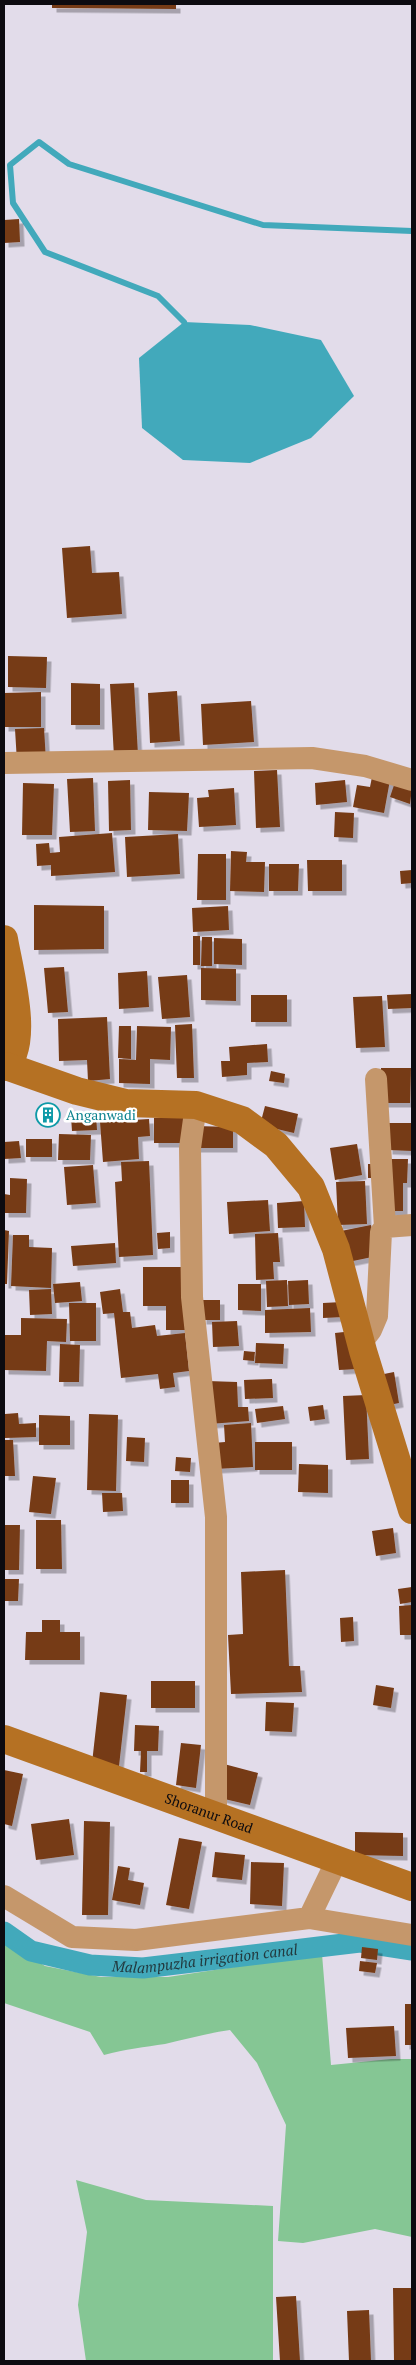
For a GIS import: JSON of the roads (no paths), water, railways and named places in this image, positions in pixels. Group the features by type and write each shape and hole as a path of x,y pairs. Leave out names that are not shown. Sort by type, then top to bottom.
{"street":[{"path":"4,763 312,758 365,766 412,780"},
{"path":"4,939 14,1053 5,1067 77,1091 126,1103 196,1105 242,1120 276,1145 311,1187 336,1249 361,1342 412,1510"},
{"path":"361,1342 371,1330 377,1316 382,1232 385,1227 376,1079"},
{"path":"196,1105 190,1148 192,1297 216,1517 216,1816"},
{"path":"385,1227 412,1225"},
{"name":"Shoranur Road","path":"4,1739 412,1887"},
{"path":"309,1918 337,1860"},
{"path":"4,1896 72,1937 136,1940 309,1918 412,1935"}],"water":[{"path":"184,322 250,325 321,340 354,396 311,438 250,463 183,460 142,428 139,358"}],"waterway":[{"path":"184,322 158,296 45,252 13,203 10,165 39,142 69,164 263,225 412,231"},
{"name":"Malampuzha irrigation canal","path":"4,1932 31,1951 90,1965 143,1968 360,1942 412,1950"}],"place":[{"name":"Anganwadi","path":"48,1115"}]}
